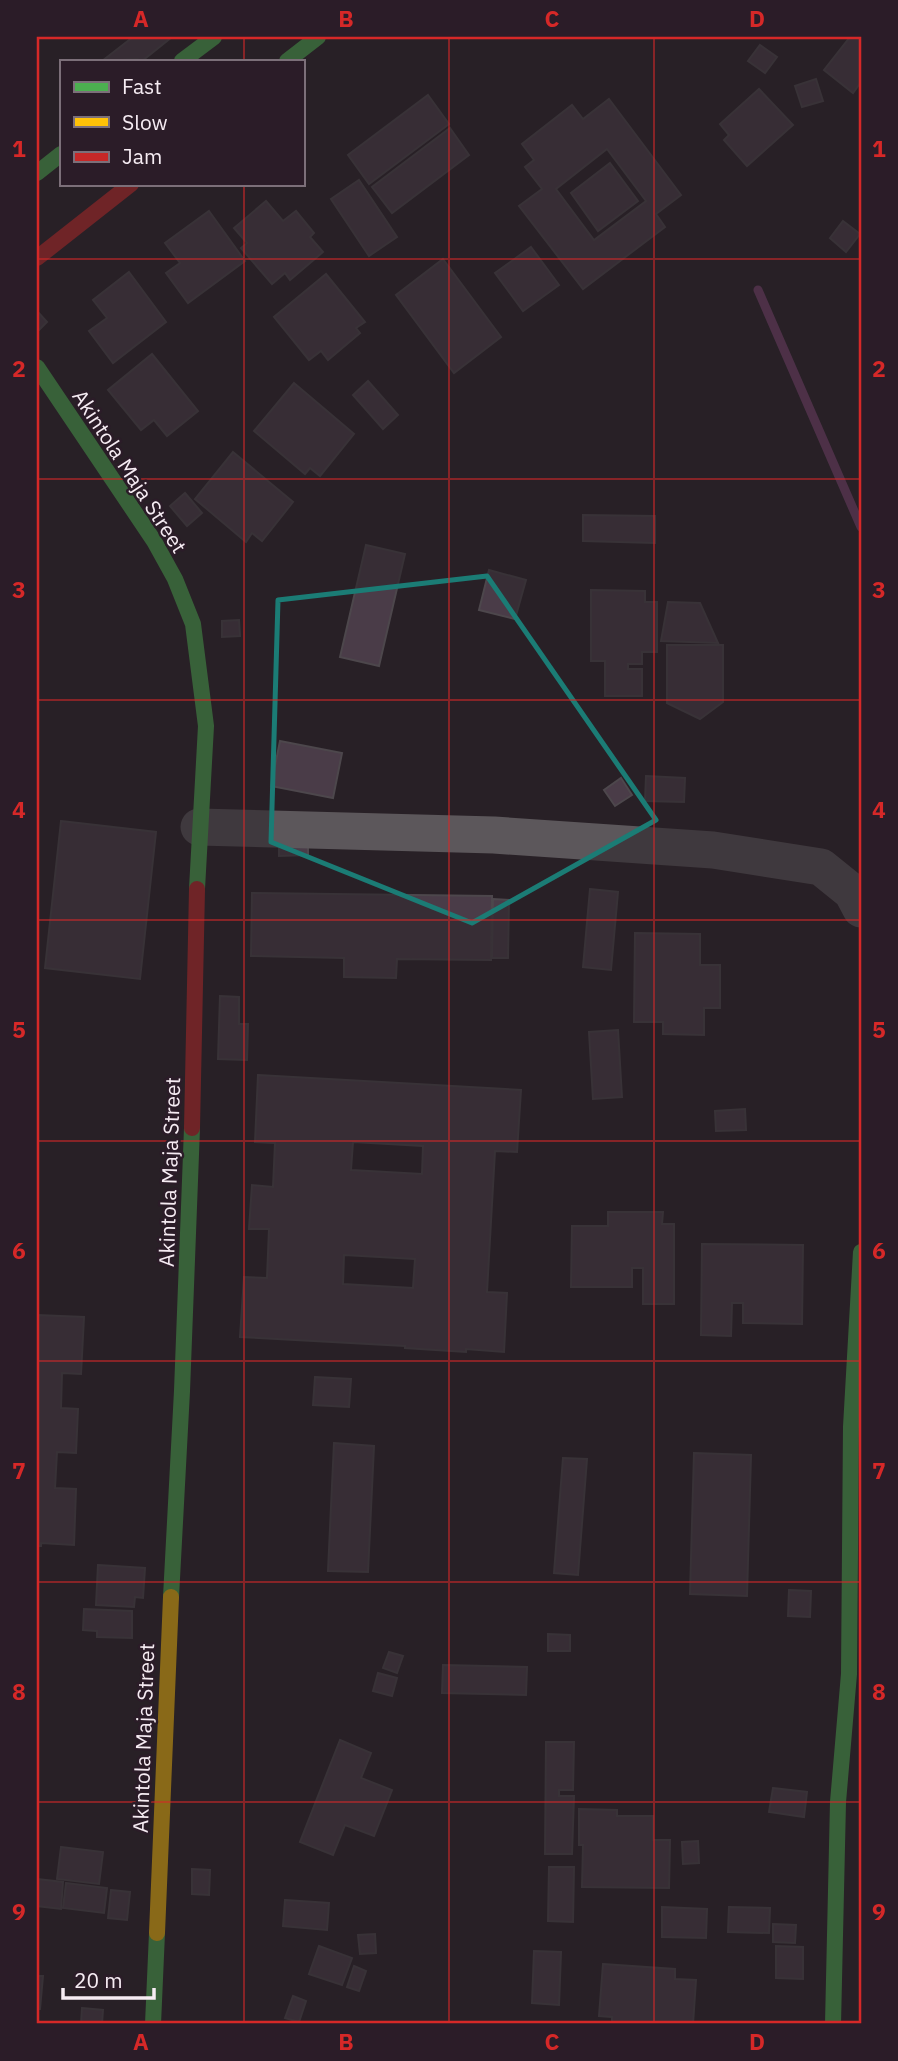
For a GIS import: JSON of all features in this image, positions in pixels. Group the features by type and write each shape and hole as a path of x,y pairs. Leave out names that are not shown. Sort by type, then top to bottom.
{"street":[{"path":"183,60 214,37"},
{"path":"288,60 318,37"},
{"path":"37,173 60,156"},
{"path":"37,258 128,186"},
{"name":"Akintola Maja Street","path":"37,367 154,541 175,579 193,624 206,726 199,827 190,1171 153,2024"},
{"path":"199,827 494,835 713,850 821,867 852,892 861,909"},
{"path":"833,2024 838,1802 855,1675 851,1427 861,1252"}],"highlighted area":[{"path":"487,576 656,820 472,923 271,842 278,600"}],"building":[{"path":"133,37 172,37 143,60 103,60"},
{"path":"850,37 861,37 861,82 853,93 824,70"},
{"path":"760,45 777,57 765,73 748,61"},
{"path":"816,79 823,101 802,107 795,86"},
{"path":"759,89 793,125 747,166 724,140 729,135 720,124"},
{"path":"428,95 449,124 369,184 348,155"},
{"path":"609,99 681,195 656,214 665,227 583,289 519,206 542,189 525,167 534,160 522,144 572,105 583,119","holes":["607,149 646,201 594,240 556,189"]},
{"path":"450,128 469,155 392,213 372,187"},
{"path":"610,163 638,201 598,231 571,193"},
{"path":"359,180 397,237 369,256 331,199"},
{"path":"266,201 283,221 296,211 314,233 310,237 323,252 290,280 285,273 272,284 241,248 247,243 234,228"},
{"path":"209,211 245,261 188,303 166,273 180,263 165,243"},
{"path":"843,221 860,234 846,252 830,238"},
{"path":"531,247 559,285 523,311 495,273"},
{"path":"443,259 501,337 454,373 396,295"},
{"path":"129,272 166,322 113,363 89,331 107,318 93,300"},
{"path":"326,274 365,322 356,328 360,333 328,360 321,351 309,360 274,317"},
{"path":"37,311 47,322 37,332"},
{"path":"152,354 198,411 167,436 154,420 141,430 108,390"},
{"path":"368,381 398,415 383,429 353,395"},
{"path":"294,383 354,434 320,476 310,468 305,474 254,431"},
{"path":"233,452 293,502 262,541 252,533 246,542 195,499"},
{"path":"185,493 202,513 187,526 170,506"},
{"path":"583,515 655,516 655,543 583,541"},
{"path":"366,545 405,554 379,666 340,657"},
{"path":"489,570 526,580 515,619 479,610"},
{"path":"591,590 645,591 645,602 657,602 657,652 642,652 642,664 628,664 628,669 642,669 642,696 605,696 605,661 591,661"},
{"path":"668,602 700,603 718,643 661,641"},
{"path":"239,620 240,636 222,637 222,621"},
{"path":"667,645 723,645 723,702 700,719 667,703"},
{"path":"280,741 342,753 333,798 271,786"},
{"path":"646,776 685,778 684,802 645,801"},
{"path":"621,778 632,795 615,806 604,790"},
{"path":"61,821 156,832 140,979 45,968"},
{"path":"279,834 308,834 308,855 279,856"},
{"path":"590,889 618,892 611,970 583,967"},
{"path":"252,893 492,896 491,960 397,959 396,978 344,977 344,958 251,956"},
{"path":"493,899 509,900 508,958 492,958"},
{"path":"635,933 700,934 700,965 720,965 720,1008 704,1008 704,1035 663,1034 663,1022 634,1022"},
{"path":"220,996 239,997 239,1024 248,1024 247,1060 218,1059"},
{"path":"618,1030 622,1097 593,1099 589,1032"},
{"path":"258,1075 521,1090 517,1152 495,1151 487,1292 507,1293 504,1352 466,1349 466,1352 240,1337 244,1277 267,1278 269,1229 249,1229 252,1185 273,1187 275,1143 255,1142","holes":["353,1142 423,1146 422,1174 351,1170","344,1255 415,1259 413,1288 343,1284"]},
{"path":"745,1109 746,1130 716,1131 715,1111"},
{"path":"608,1212 663,1212 662,1224 674,1224 674,1304 643,1304 643,1268 632,1268 632,1287 571,1287 572,1226 608,1226"},
{"path":"702,1244 803,1245 802,1324 743,1323 743,1303 732,1303 731,1336 701,1335"},
{"path":"37,1315 84,1317 81,1374 62,1373 61,1408 78,1409 76,1453 57,1452 55,1488 76,1489 74,1545 41,1543 41,1546 37,1546"},
{"path":"315,1377 351,1379 349,1407 313,1405"},
{"path":"334,1443 374,1446 368,1572 328,1571"},
{"path":"694,1453 751,1455 747,1596 690,1594"},
{"path":"563,1458 587,1459 578,1575 554,1573"},
{"path":"98,1565 145,1568 143,1598 135,1597 134,1607 96,1605"},
{"path":"789,1590 811,1591 810,1617 788,1616"},
{"path":"84,1609 132,1611 132,1638 97,1637 97,1631 83,1630"},
{"path":"548,1634 570,1635 570,1651 548,1651"},
{"path":"389,1652 403,1656 397,1673 383,1668"},
{"path":"443,1665 527,1667 526,1695 442,1693"},
{"path":"378,1673 397,1678 392,1696 373,1691"},
{"path":"340,1740 371,1753 361,1778 392,1790 374,1836 345,1825 333,1855 300,1842"},
{"path":"546,1742 574,1742 573,1790 559,1790 559,1796 574,1796 572,1854 545,1854"},
{"path":"773,1788 807,1792 804,1817 769,1812"},
{"path":"579,1809 617,1810 617,1816 653,1816 653,1840 670,1840 669,1888 582,1887 583,1845 579,1845"},
{"path":"698,1841 699,1863 683,1864 682,1842"},
{"path":"61,1847 103,1852 99,1884 57,1879"},
{"path":"549,1867 574,1867 573,1922 548,1921"},
{"path":"192,1869 210,1870 209,1895 192,1894"},
{"path":"37,1879 63,1882 61,1909 37,1906"},
{"path":"66,1883 107,1888 104,1913 63,1908"},
{"path":"111,1890 130,1892 127,1920 108,1918"},
{"path":"285,1900 329,1903 327,1930 283,1926"},
{"path":"662,1907 707,1909 706,1938 662,1937"},
{"path":"729,1907 770,1908 769,1933 728,1932"},
{"path":"773,1924 796,1925 795,1943 773,1942"},
{"path":"375,1934 376,1953 360,1954 358,1935"},
{"path":"319,1946 352,1958 342,1985 309,1974"},
{"path":"776,1946 803,1947 803,1979 776,1978"},
{"path":"534,1951 561,1952 559,2005 532,2003"},
{"path":"603,1964 675,1969 675,1979 696,1980 693,2024 612,2024 612,2017 599,2016"},
{"path":"354,1966 366,1971 359,1991 347,1987"},
{"path":"37,1976 43,1976 40,2009 37,2009"},
{"path":"293,1996 306,2001 299,2022 285,2018"},
{"path":"82,2008 103,2010 102,2024 81,2024"}],"waterway":[{"path":"758,290 861,527"}],"traffic: fast":[{"path":"183,60 214,37"},
{"path":"288,60 318,37"},
{"path":"37,173 60,155"},
{"path":"37,367 154,541 175,579 193,624 206,726 197,889"},
{"path":"171,1597 192,1128"},
{"path":"833,2024 838,1802 849,1674 851,1427 861,1252"},
{"path":"153,2024 157,1933"}],"traffic: slow":[{"path":"157,1933 171,1597"}],"traffic: jam":[{"path":"37,258 128,186"},
{"path":"192,1128 197,889"}]}
